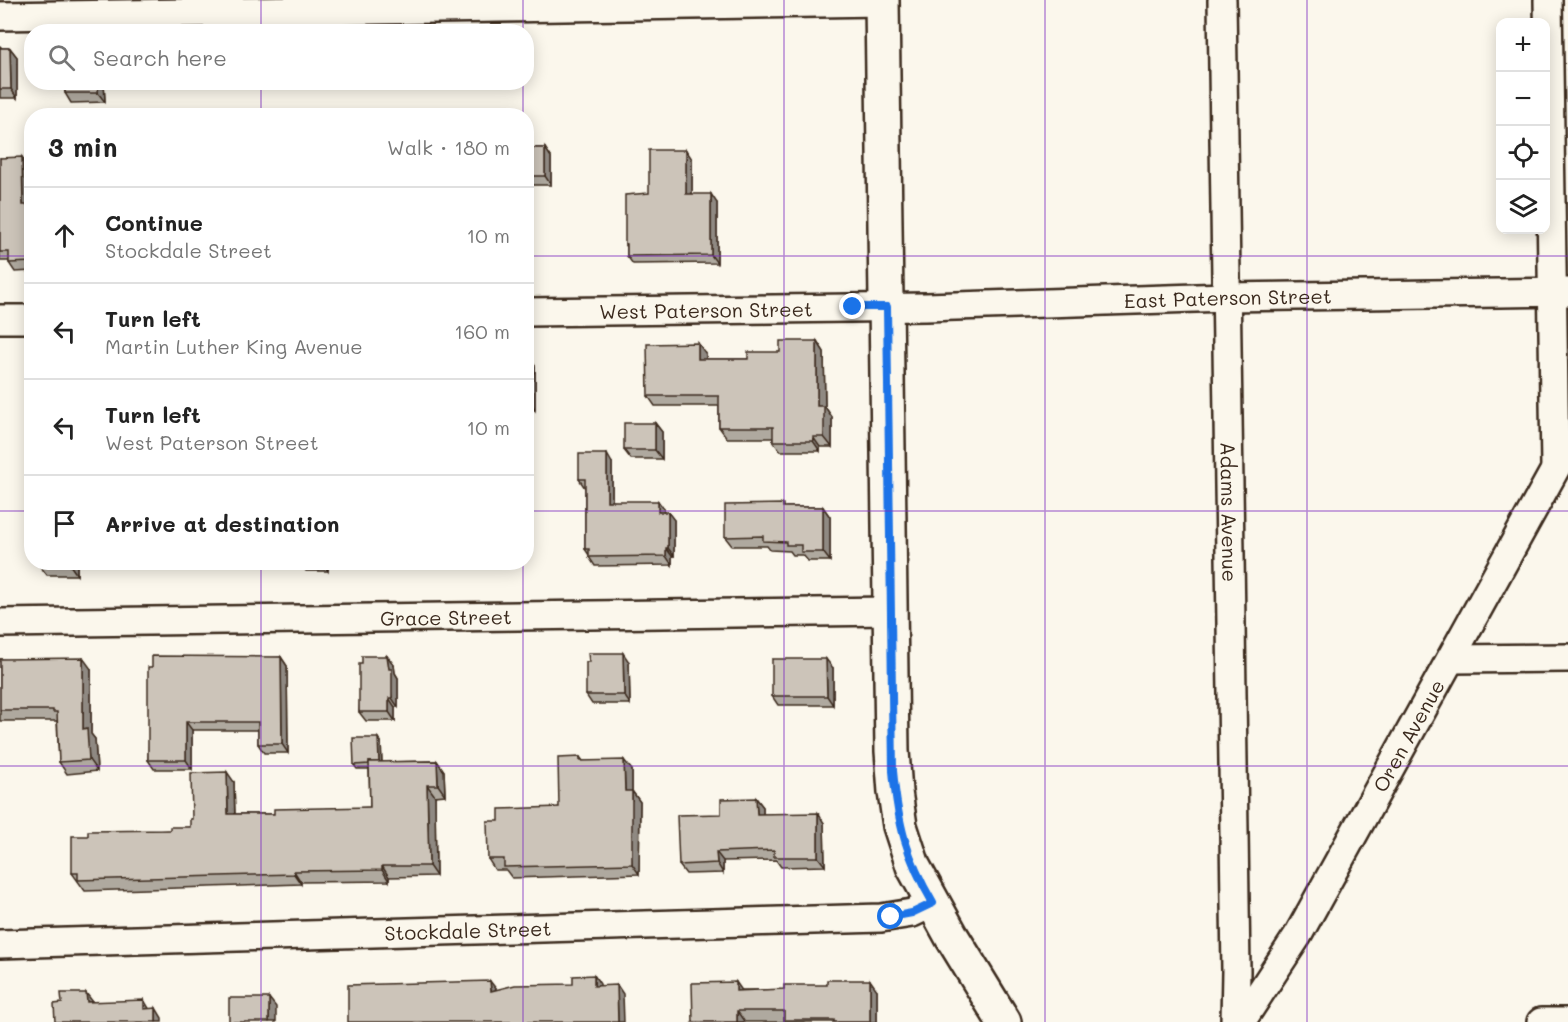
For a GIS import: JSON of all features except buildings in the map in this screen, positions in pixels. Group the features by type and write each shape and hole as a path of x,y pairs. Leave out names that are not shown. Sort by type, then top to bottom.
{"street":[{"name":"Adams Avenue","path":"1222,0 1235,1022"},
{"path":"1548,0 1560,292 1562,456"},
{"path":"0,16 882,1 892,750 897,810 908,852 933,903 1004,1022"},
{"name":"East Paterson Street","path":"887,307 1226,297 1560,292"},
{"name":"West Paterson Street","path":"534,312 887,307"},
{"path":"0,319 24,319"},
{"name":"Oren Avenue","path":"1241,1022 1298,935 1562,456"},
{"name":"Grace Street","path":"0,623 891,611"},
{"path":"1451,659 1568,658"},
{"name":"Stockdale Street","path":"0,944 881,918 912,913 933,903"},
{"path":"1541,1022 1568,1022"}],"route":[{"path":"853,307 887,307 893,771 900,826 913,866 933,903 912,913 891,917"}]}
